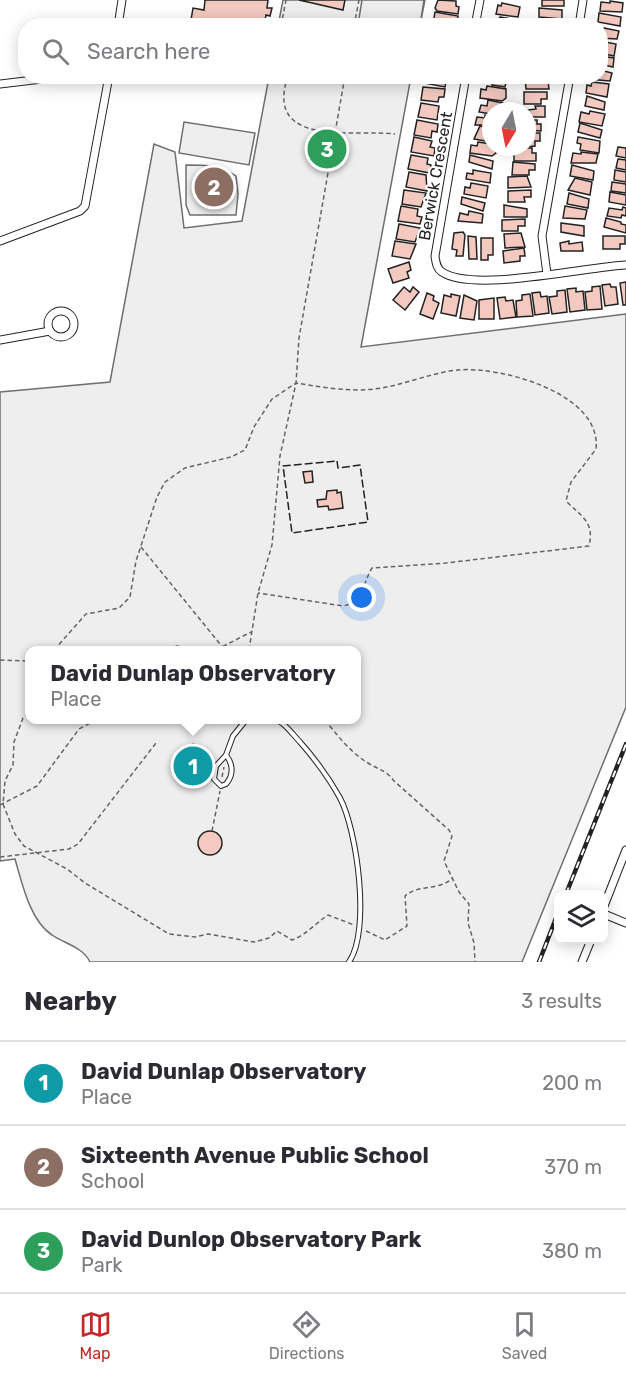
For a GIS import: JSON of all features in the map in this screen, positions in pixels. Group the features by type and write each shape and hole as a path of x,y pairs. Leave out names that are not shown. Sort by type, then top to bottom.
{"street":[{"path":"119,18 122,0"},
{"path":"477,18 480,0"},
{"path":"580,18 583,0"},
{"path":"0,84 18,82"},
{"path":"0,241 80,211 85,206 108,84"},
{"name":"Berwick Crescent","path":"465,84 435,256 436,266 450,275 493,281 626,265"},
{"path":"547,274 542,236 569,84"},
{"path":"0,339 50,331"},
{"path":"608,894 626,850"},
{"path":"608,916 626,923"},
{"path":"582,962 589,944"}],"lane":[{"path":"226,755 231,763 232,772 229,782 220,786 216,783 215,771 242,724"},
{"path":"281,724 310,754 341,800 357,859 362,914 356,953 349,962"}],"path":[{"path":"283,18 286,0"},
{"path":"356,18 359,0"},
{"path":"286,84 285,101 297,124 309,130 395,134"},
{"path":"250,646 258,593 272,545 275,486 296,383 299,338 344,84"},
{"path":"321,145 336,133"},
{"path":"58,646 86,614 125,604 130,597 140,546 157,497 165,482 185,468 231,457 245,450 254,427 272,399 296,383 342,389 374,389 436,373 483,370 526,380 559,394 582,413 594,433 596,448 571,482 566,501 589,522 592,534 589,546 446,563 372,568 359,597 352,605 344,606 258,593"},
{"path":"140,546 222,646"},
{"path":"225,646 251,632"},
{"path":"0,660 25,661"},
{"path":"25,716 14,742 13,765 5,781 1,805 15,834 24,846 170,934 195,937 208,934 254,942 269,938 277,931 292,940 303,936 311,926 328,915 385,940 407,927 404,899 409,893 435,888 453,878"},
{"path":"1,805 37,786 79,729 88,724"},
{"path":"232,724 237,730"},
{"path":"328,724 343,742 366,762 387,772 415,801 443,822 452,836 444,856 453,878 469,904 468,923 474,943 475,962"},
{"path":"0,857 69,849 78,844 130,780 148,750 156,743"},
{"path":"212,831 225,763"},
{"path":"202,769 210,770"}],"shaded area":[{"path":"283,0 425,0 421,18 280,18"},
{"path":"362,0 424,0 421,18 359,18"},
{"path":"268,84 410,84 361,347 626,314 626,707 522,962 90,962 83,953 52,935 38,921 28,901 15,859 0,861 0,392 110,382 154,144 175,152 184,228 242,221"},
{"path":"184,122 255,133 249,165 179,153"},
{"path":"186,165 218,168 236,176 238,194 236,215 190,215 186,205"}],"building":[{"path":"205,0 268,0 267,8 272,8 270,16 266,15 265,18 191,18 193,8 204,10"},
{"path":"299,0 345,0 343,10"},
{"path":"438,0 456,1 456,6 459,7 458,14 437,11 435,8"},
{"path":"542,0 564,0 564,6 542,6"},
{"path":"610,1 623,3 622,12 600,11 601,2 610,3"},
{"path":"502,3 520,7 518,17 496,14 498,5 501,6"},
{"path":"539,8 562,10 562,18 539,17"},
{"path":"435,12 458,16 458,18 434,18"},
{"path":"599,13 621,17 620,26 608,24 608,18 598,18"},
{"path":"608,29 619,31 617,39 608,38"},
{"path":"608,42 616,44 614,56 608,55"},
{"path":"608,57 614,58 613,67 608,66"},
{"path":"608,72 612,73 610,81 608,81"},
{"path":"429,84 446,84 445,87"},
{"path":"492,84 506,84 505,87"},
{"path":"526,84 548,84 549,89 526,89"},
{"path":"592,84 609,84 607,97 586,93 587,85 591,86"},
{"path":"487,86 506,89 506,98 502,101 480,98 481,89 486,90"},
{"path":"423,87 445,89 444,97 439,97 438,102 421,100"},
{"path":"524,92 547,92 547,99 541,99 541,104 524,102"},
{"path":"587,96 605,102 604,110 585,106"},
{"path":"421,103 439,106 437,120 418,117"},
{"path":"536,106 545,106 545,117 536,117"},
{"path":"590,111 605,114 602,126 579,122 581,112 589,114"},
{"path":"477,117 482,118 482,125 475,125"},
{"path":"417,120 438,124 437,132 432,131 431,138 414,135"},
{"path":"536,120 537,124 541,124 541,131 536,131"},
{"path":"580,123 602,130 600,138 578,132"},
{"path":"480,126 482,127 482,140 474,139"},
{"path":"536,133 540,133 540,141 536,141"},
{"path":"414,137 432,141 430,147 435,148 434,156 411,152"},
{"path":"578,137 600,141 599,153 580,150 581,144 577,143"},
{"path":"478,142 482,143 482,155 470,153 471,145 477,146"},
{"path":"618,147 626,148 626,158 616,156"},
{"path":"581,152 598,154 596,163 571,163 573,153 581,154"},
{"path":"411,155 428,158 427,164 431,165 430,173 408,169"},
{"path":"470,155 493,161 492,169 469,162"},
{"path":"514,156 536,156 536,161 514,161"},
{"path":"618,159 626,160 626,170 616,168"},
{"path":"513,162 535,164 535,170 529,170 529,175 512,175"},
{"path":"572,165 594,171 593,180 570,176"},
{"path":"473,170 491,173 490,183 466,179 467,173 473,174"},
{"path":"615,170 626,172 626,182 614,180"},
{"path":"409,172 426,175 427,191 406,187"},
{"path":"527,176 531,187 508,188 508,177"},
{"path":"575,178 592,182 590,195 568,190"},
{"path":"612,182 626,184 626,193 611,191"},
{"path":"471,183 488,186 486,198 464,194 465,187 470,188"},
{"path":"404,190 426,193 421,207 402,204"},
{"path":"531,190 531,197 524,197 525,202 508,202 508,191"},
{"path":"610,192 626,195 626,205 609,202"},
{"path":"569,193 589,199 588,208 567,204"},
{"path":"462,197 485,203 483,211 461,204"},
{"path":"504,205 527,209 527,217 504,217"},
{"path":"401,206 418,209 417,216 422,217 420,224 398,221"},
{"path":"565,206 587,210 585,219 563,218"},
{"path":"623,207 626,208 626,216 622,215 621,218 607,216 609,208 622,210"},
{"path":"469,211 483,214 482,223 458,221 460,213 468,215"},
{"path":"606,218 626,225 626,233 604,227"},
{"path":"525,219 525,226 518,226 518,231 502,231 502,220"},
{"path":"561,223 584,226 584,236 561,232"},
{"path":"399,224 420,228 415,242 396,239"},
{"path":"463,232 465,235 463,256 456,256 457,250 452,249 454,233"},
{"path":"521,233 525,247 505,248 504,234"},
{"path":"468,236 476,237 477,259 469,259"},
{"path":"603,236 625,236 625,244 620,244 620,249 603,249"},
{"path":"481,238 493,238 493,255 488,255 488,260 481,260"},
{"path":"395,241 416,244 410,259 392,256"},
{"path":"569,241 569,244 582,242 583,251 561,251 560,243"},
{"path":"524,248 525,256 520,256 520,261 504,263 503,251"},
{"path":"409,262 411,270 407,272 409,278 393,283 388,269"},
{"path":"626,282 626,305 623,305 620,283"},
{"path":"610,284 611,287 616,287 618,304 605,306 602,285"},
{"path":"600,286 602,309 587,310 585,292 592,291 592,287"},
{"path":"404,287 410,292 413,287 419,292 405,310 393,300"},
{"path":"576,288 576,292 583,291 585,310 570,312 567,289"},
{"path":"565,290 567,312 552,314 549,297 557,296 557,291"},
{"path":"540,292 541,297 547,296 549,313 535,315 532,293"},
{"path":"427,293 434,296 433,300 439,303 433,319 420,314"},
{"path":"451,294 460,296 456,316 441,313 444,295 451,297"},
{"path":"530,294 533,316 517,317 516,301 522,300 522,295"},
{"path":"464,295 477,301 474,320 460,318"},
{"path":"505,297 506,301 513,300 516,317 500,319 497,298"},
{"path":"494,298 494,319 479,319 479,300"},
{"path":"312,471 313,482 305,483 303,472"},
{"path":"337,490 337,493 341,492 343,508 329,510 328,506 318,507 317,500 326,499 327,491"},
{"path":"193,744 204,751 198,783 190,786 181,780 186,748 191,749"},
{"path":"210,831 219,834 222,843 219,852 210,855 201,852 198,843 201,834"}],"railway":[{"path":"568,890 626,744"},
{"path":"539,962 554,923"}],"fence":[{"path":"337,461 338,468 360,465 368,522 292,533 283,466 337,461"}],"place":[{"name":"David Dunlop Observatory Park","path":"327,149"},
{"name":"Sixteenth Avenue Public School","path":"214,187"},
{"name":"David Dunlap Observatory","path":"193,766"}]}
